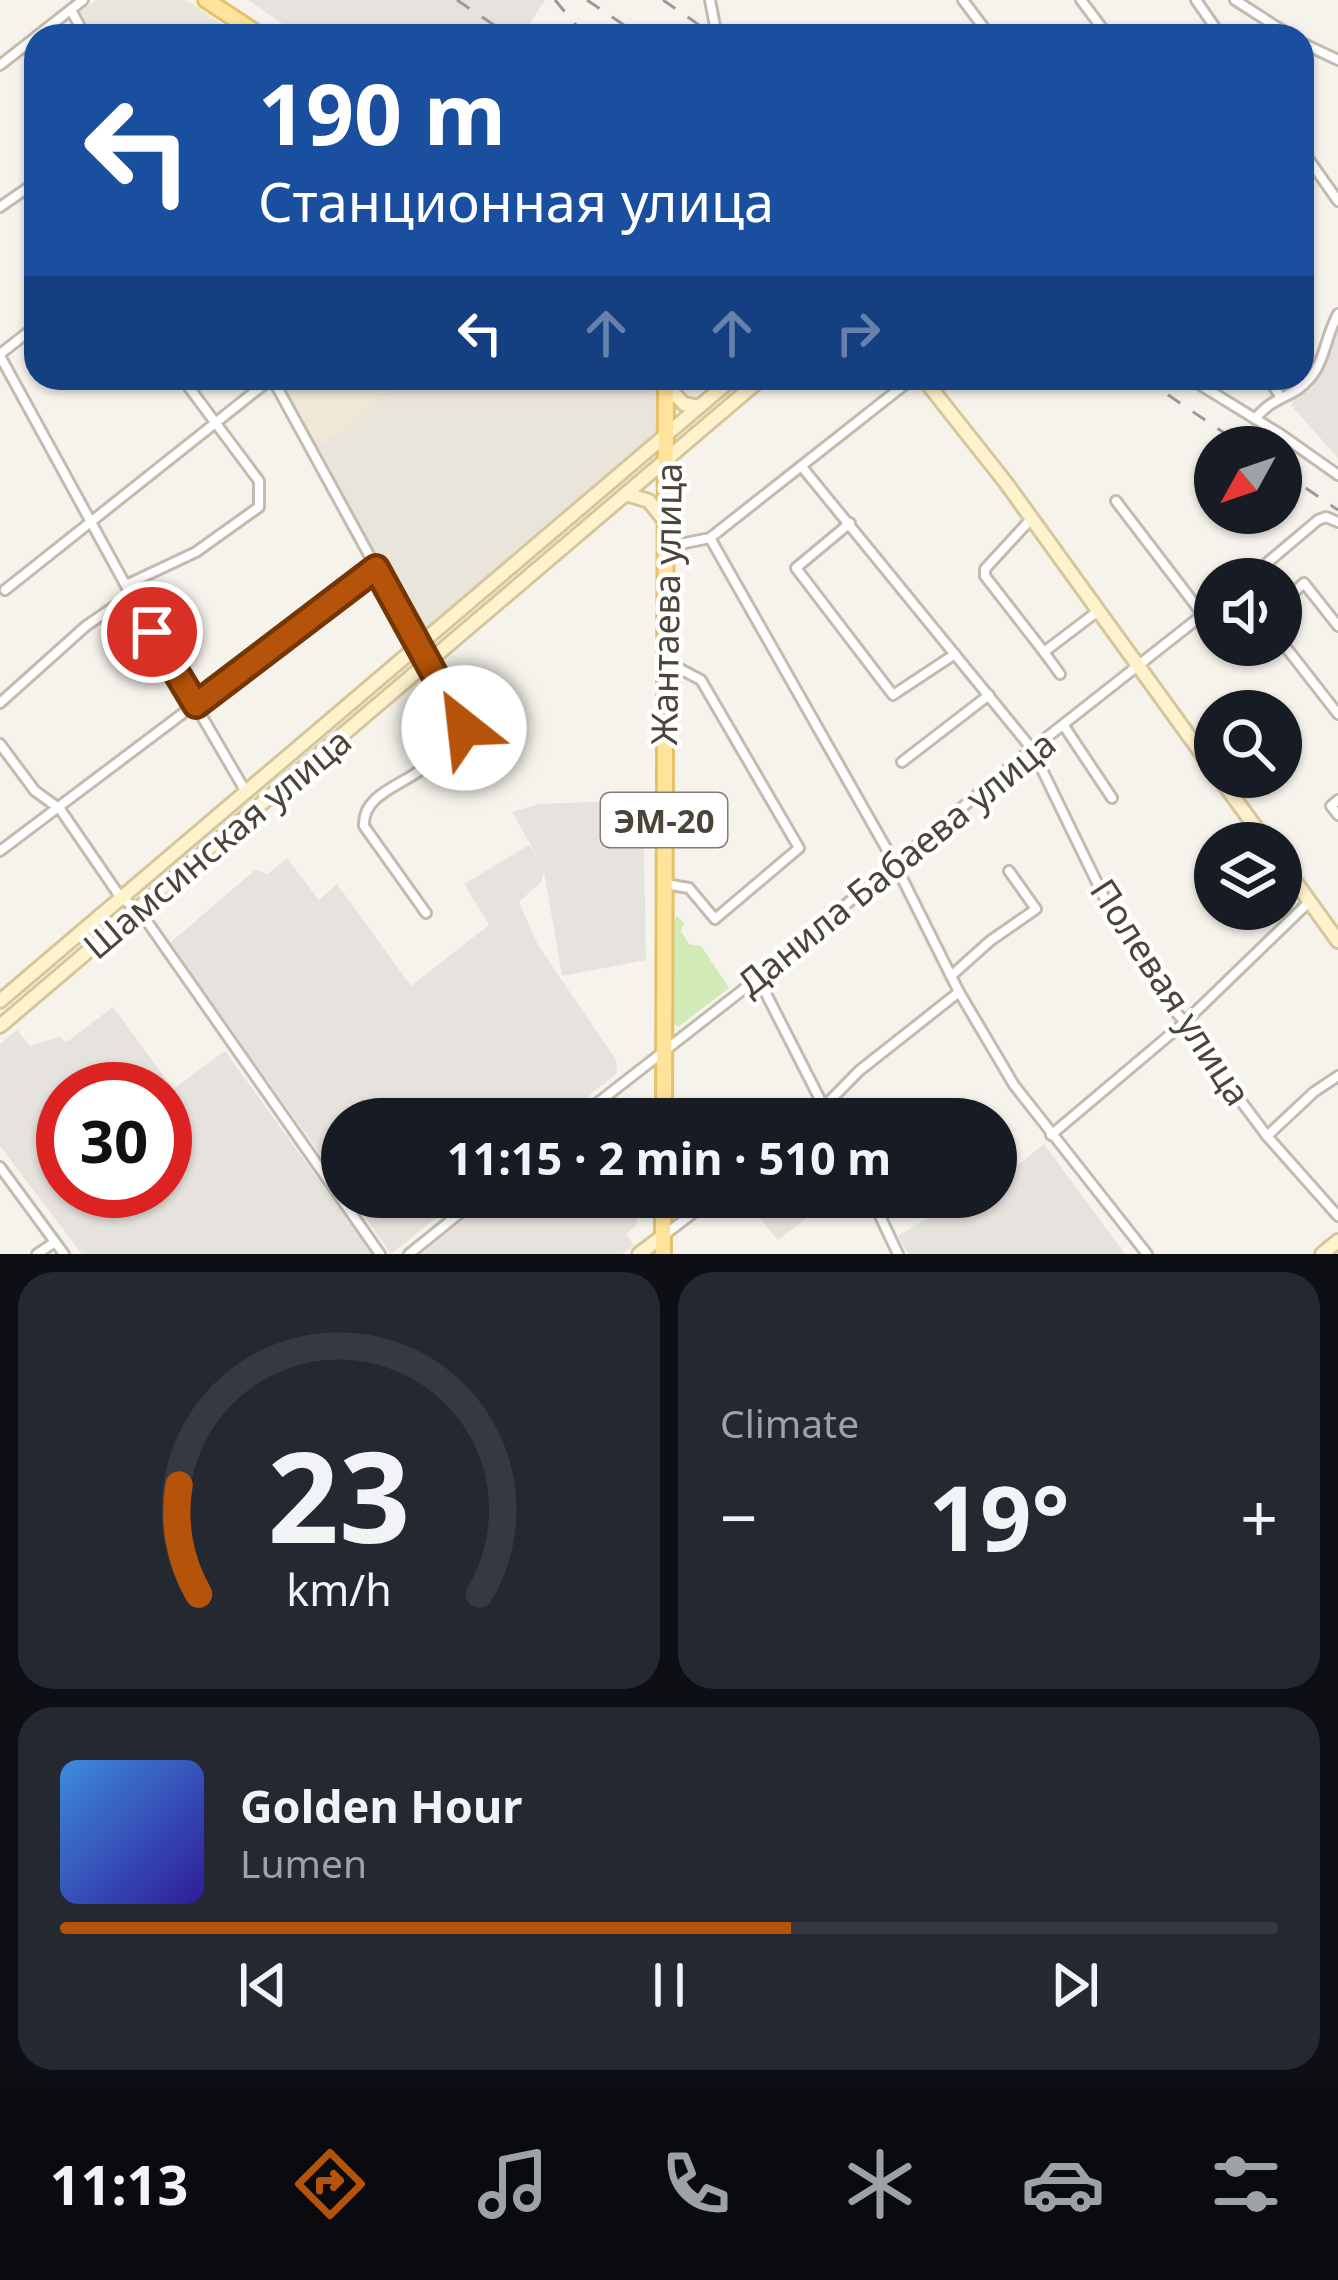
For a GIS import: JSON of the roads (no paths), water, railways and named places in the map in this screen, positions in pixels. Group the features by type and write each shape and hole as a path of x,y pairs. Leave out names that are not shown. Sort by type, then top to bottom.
{"main road":[{"path":"206,0 243,24"},
{"name":"Жантаева улица","path":"664,1098 667,390"},
{"path":"673,390 684,404 699,407"},
{"name":"Шамсинская улица","path":"0,1001 720,390"},
{"name":"Шамсинская улица","path":"0,1026 748,390"},
{"path":"932,390 1194,744"},
{"path":"626,494 649,501 664,520"},
{"path":"1302,890 1338,941"},
{"path":"663,1218 663,1254"},
{"path":"638,1254 663,1237"},
{"path":"1322,1254 1338,1240"}],"street":[{"path":"53,24 83,0"},
{"path":"1235,0 1272,24"},
{"path":"70,10 78,24"},
{"path":"0,65 24,47"},
{"path":"1314,167 1338,200"},
{"path":"1314,370 1338,314"},
{"path":"24,336 0,355 128,590 246,792"},
{"path":"0,703 128,590 196,552 259,507 259,481 191,390"},
{"path":"5,590 257,390"},
{"path":"279,390 464,728 421,770 372,802 363,818 426,913"},
{"path":"664,547 710,538 898,390"},
{"path":"1208,390 1336,473"},
{"path":"1276,390 1280,396"},
{"path":"1255,419 1268,402 1298,390"},
{"name":"Полевая улица","path":"802,467 1032,749 1104,897 1174,1010 1268,1136 1338,1216"},
{"path":"1116,501 1194,603"},
{"path":"1273,558 1318,520 1326,517 1338,522"},
{"path":"1031,519 984,572 1060,674"},
{"path":"850,523 796,568 893,695 955,653"},
{"path":"710,538 1014,1085 1147,1254"},
{"path":"0,851 376,568"},
{"path":"1302,585 1338,626"},
{"path":"1044,652 1098,611"},
{"name":"Данила Бабаева улица","path":"604,1098 758,978 893,860 1194,622"},
{"path":"1301,666 1338,714"},
{"path":"664,670 680,669 701,680 799,848 715,919 689,888 664,884"},
{"path":"902,762 989,695"},
{"path":"1064,726 1112,798"},
{"path":"0,744 35,791 60,809 121,898 140,910 380,1254"},
{"path":"1338,800 1331,806 1338,814"},
{"path":"664,835 721,838"},
{"path":"951,976 1036,909 1009,872"},
{"path":"1051,1135 1185,1022 1310,901"},
{"path":"758,978 818,1098"},
{"path":"833,1098 859,1071 959,992"},
{"path":"1268,1136 1338,1076"},
{"path":"0,1167 64,1254"},
{"path":"409,1254 454,1218"},
{"path":"663,1237 687,1218"},
{"path":"881,1218 898,1254"},
{"path":"37,1254 56,1242"}],"railway":[{"path":"457,0 492,24"},
{"path":"555,0 575,24"},
{"path":"587,0 622,24"},
{"path":"663,0 698,24"},
{"path":"1161,390 1214,426"},
{"path":"1302,485 1338,510"}]}
